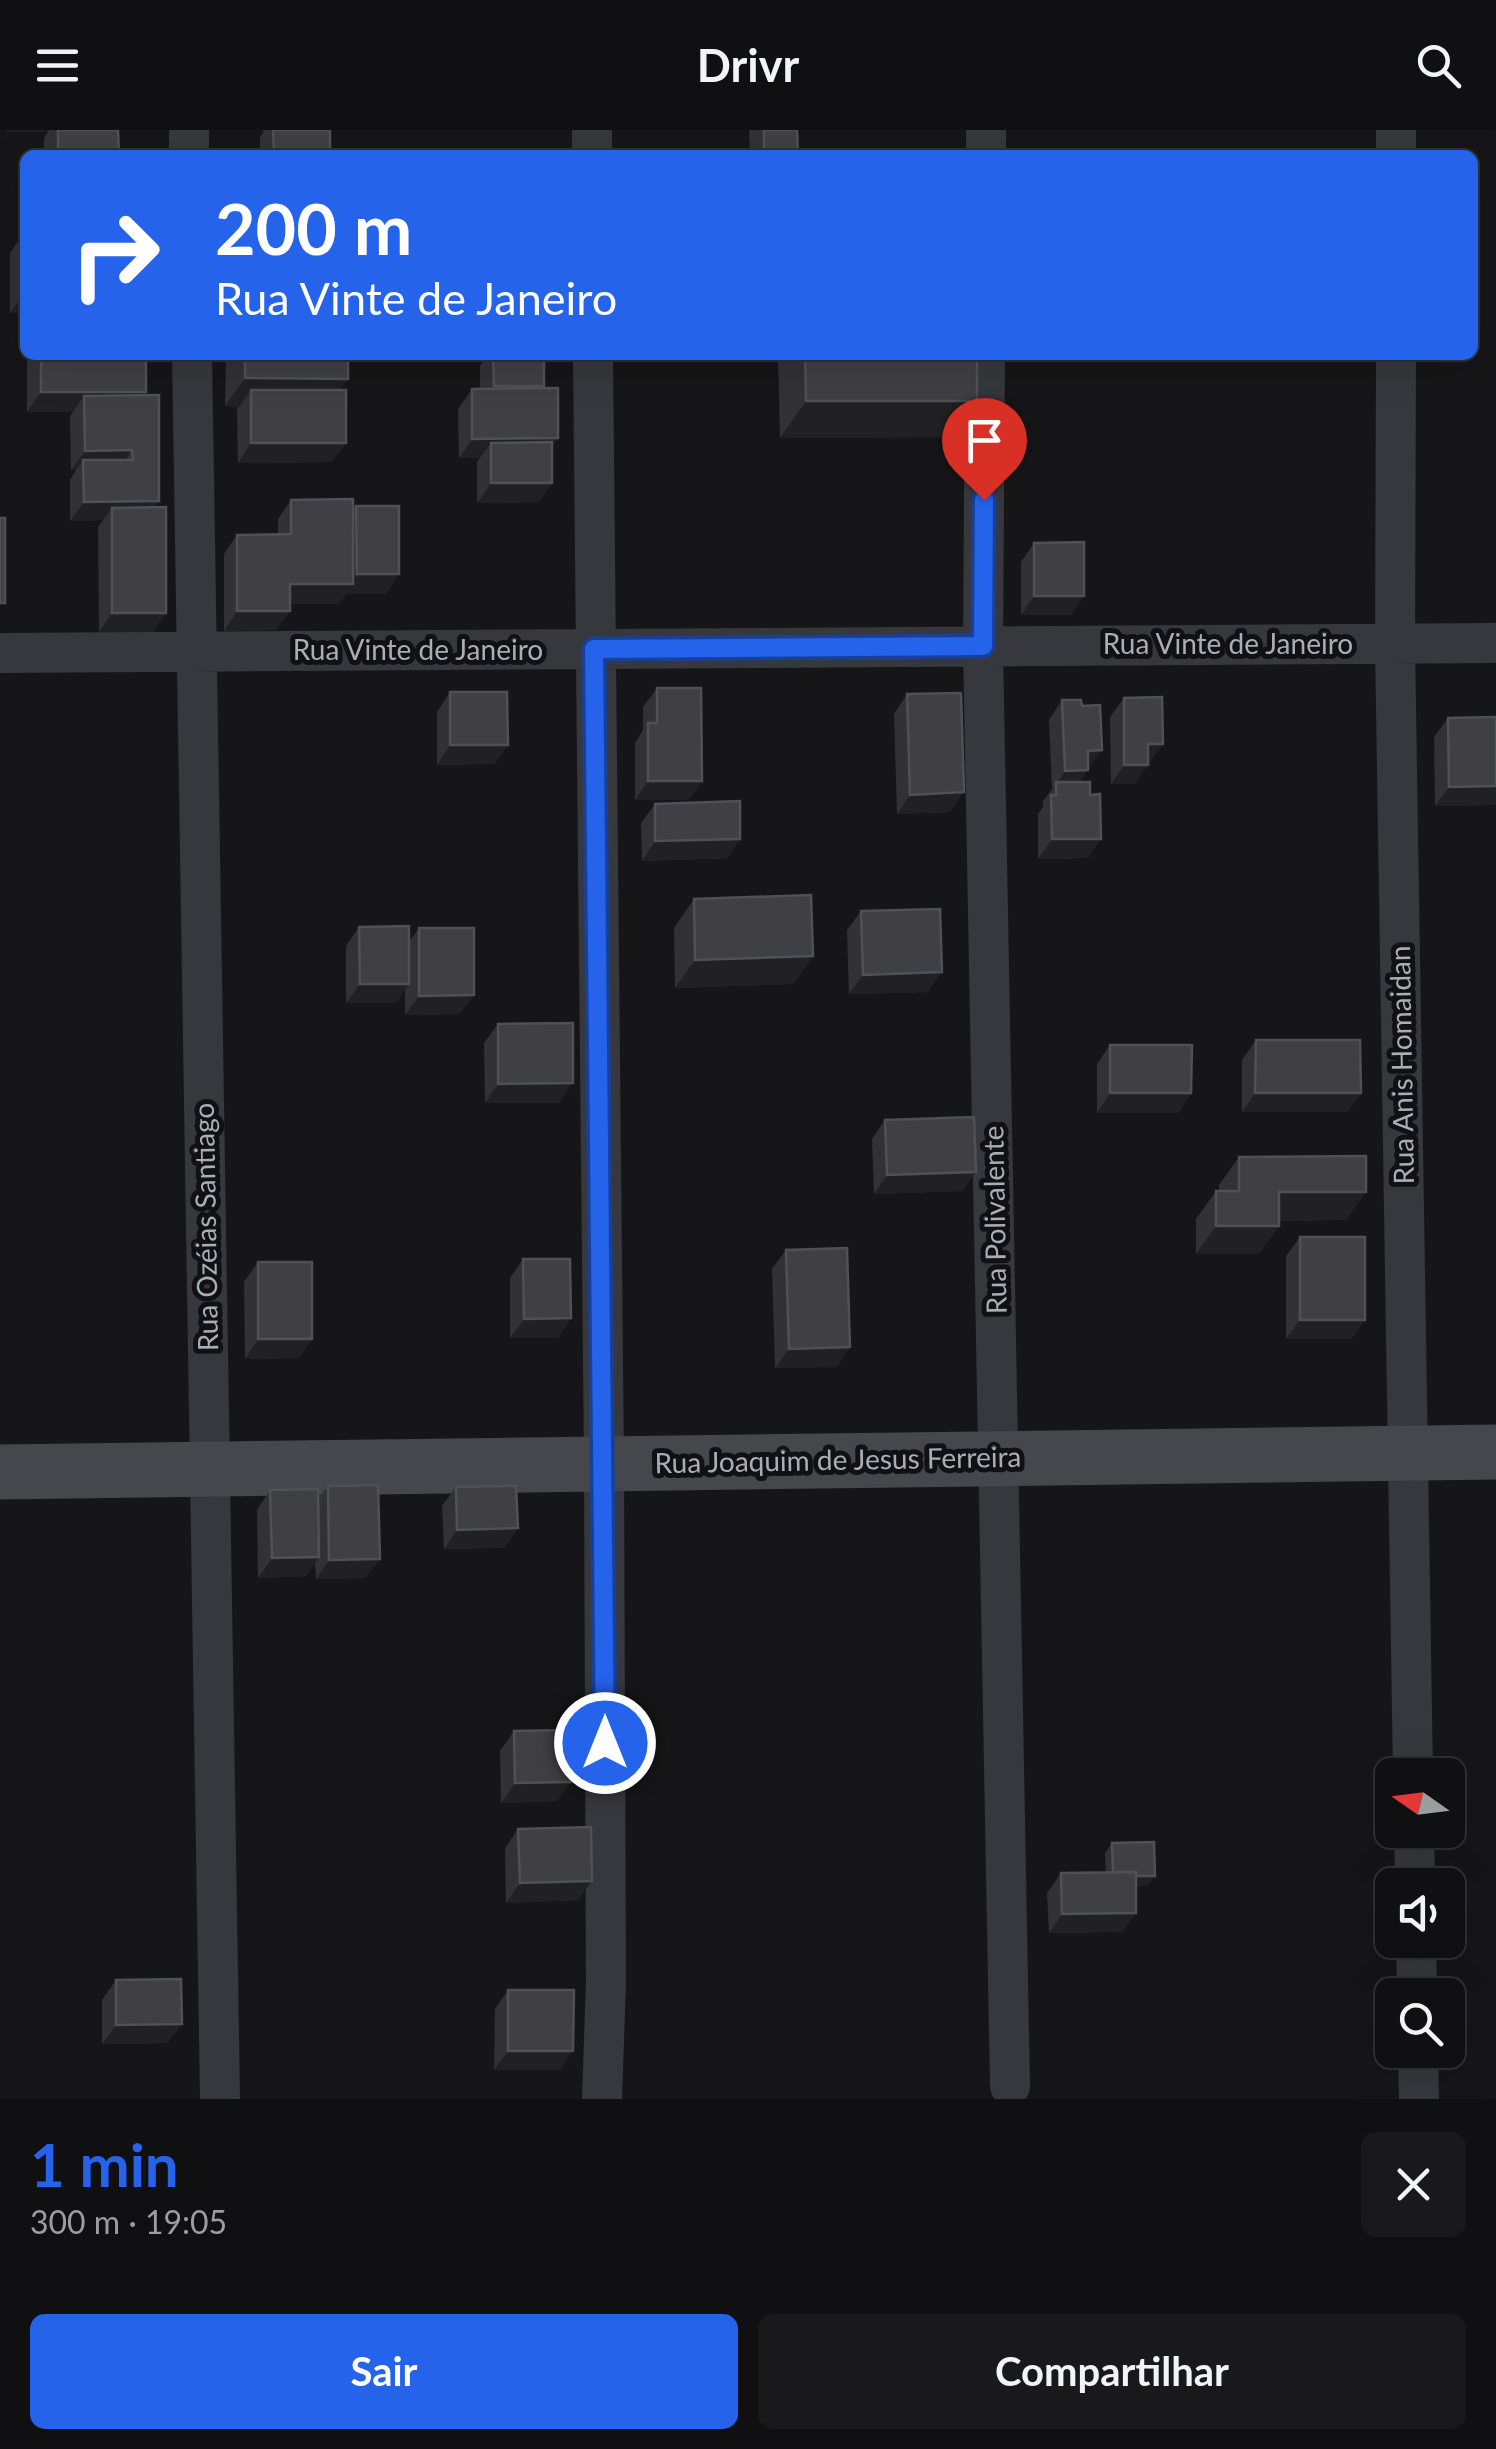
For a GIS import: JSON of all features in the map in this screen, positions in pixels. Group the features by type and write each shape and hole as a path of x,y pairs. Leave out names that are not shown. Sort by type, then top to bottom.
{"street":[{"name":"Rua Ozéias Santiago","path":"192,360 220,2099"},
{"path":"593,360 604,1464 606,1982 602,2099"},
{"name":"Rua Polivalente","path":"985,360 983,646 1010,2086"},
{"name":"Rua Anis Homaidan","path":"1396,360 1396,644 1414,1758"},
{"name":"Rua Vinte de Janeiro","path":"0,653 1496,643"},
{"name":"Rua Joaquim de Jesus Ferreira","path":"0,1472 1496,1452"},
{"path":"1418,2068 1418,2099"}],"building":[{"path":"58,130 118,130 119,150 58,150"},
{"path":"273,130 330,130 330,150 274,150"},
{"path":"764,130 797,130 798,150 764,150"},
{"path":"41,360 146,360 146,392 41,392"},
{"path":"245,360 348,360 348,379 245,378"},
{"path":"493,360 544,360 544,386 494,386"},
{"path":"805,360 977,360 977,401 806,401"},
{"path":"558,388 558,438 472,439 472,389"},
{"path":"251,390 346,390 346,443 251,443"},
{"path":"159,395 159,501 84,502 83,460 133,460 132,450 85,451 84,396"},
{"path":"552,442 552,483 491,483 491,443"},
{"path":"353,499 353,584 290,584 290,611 237,611 237,535 291,534 291,500"},
{"path":"356,506 399,506 399,574 357,574"},
{"path":"166,507 166,613 112,613 112,508"},
{"path":"0,518 5,518 5,603 0,603"},
{"path":"1084,542 1084,596 1034,596 1034,543"},
{"path":"657,688 701,688 702,781 648,781 648,723 657,723"},
{"path":"450,692 507,692 508,745 450,745"},
{"path":"961,693 964,792 910,795 907,694"},
{"path":"1162,697 1163,744 1148,744 1148,765 1124,765 1124,698"},
{"path":"1062,700 1081,700 1082,706 1100,705 1102,750 1088,751 1088,770 1065,771"},
{"path":"1496,717 1496,786 1449,787 1448,718"},
{"path":"1056,782 1090,782 1090,795 1100,794 1101,839 1052,839 1051,795 1056,795"},
{"path":"740,801 740,839 655,841 655,804"},
{"path":"811,895 813,956 695,960 694,899"},
{"path":"940,909 942,972 863,975 861,911"},
{"path":"409,926 409,984 360,984 359,927"},
{"path":"419,928 474,928 474,995 419,996"},
{"path":"573,1023 573,1083 498,1084 498,1024"},
{"path":"1256,1040 1360,1040 1361,1093 1255,1093"},
{"path":"1110,1045 1192,1045 1191,1093 1110,1093"},
{"path":"974,1117 976,1172 887,1175 885,1120"},
{"path":"1366,1156 1366,1192 1279,1192 1279,1226 1216,1226 1216,1191 1239,1191 1239,1157"},
{"path":"1300,1237 1365,1237 1365,1320 1300,1320"},
{"path":"847,1248 850,1347 789,1349 786,1250"},
{"path":"523,1259 570,1259 571,1318 524,1319"},
{"path":"258,1262 312,1262 312,1339 258,1339"},
{"path":"378,1485 380,1559 329,1560 328,1486"},
{"path":"516,1486 518,1528 457,1530 456,1487"},
{"path":"318,1489 319,1557 272,1558 270,1490"},
{"path":"570,1730 571,1782 515,1783 514,1731"},
{"path":"591,1827 592,1881 520,1883 518,1829"},
{"path":"1154,1842 1155,1876 1113,1872 1112,1843"},
{"path":"1136,1872 1136,1913 1062,1914 1061,1873"},
{"path":"181,1979 182,2024 116,2025 116,1980"},
{"path":"508,1990 574,1990 573,2051 508,2051"}],"route":[{"path":"605,1743 594,649 983,646 984,500"}]}
